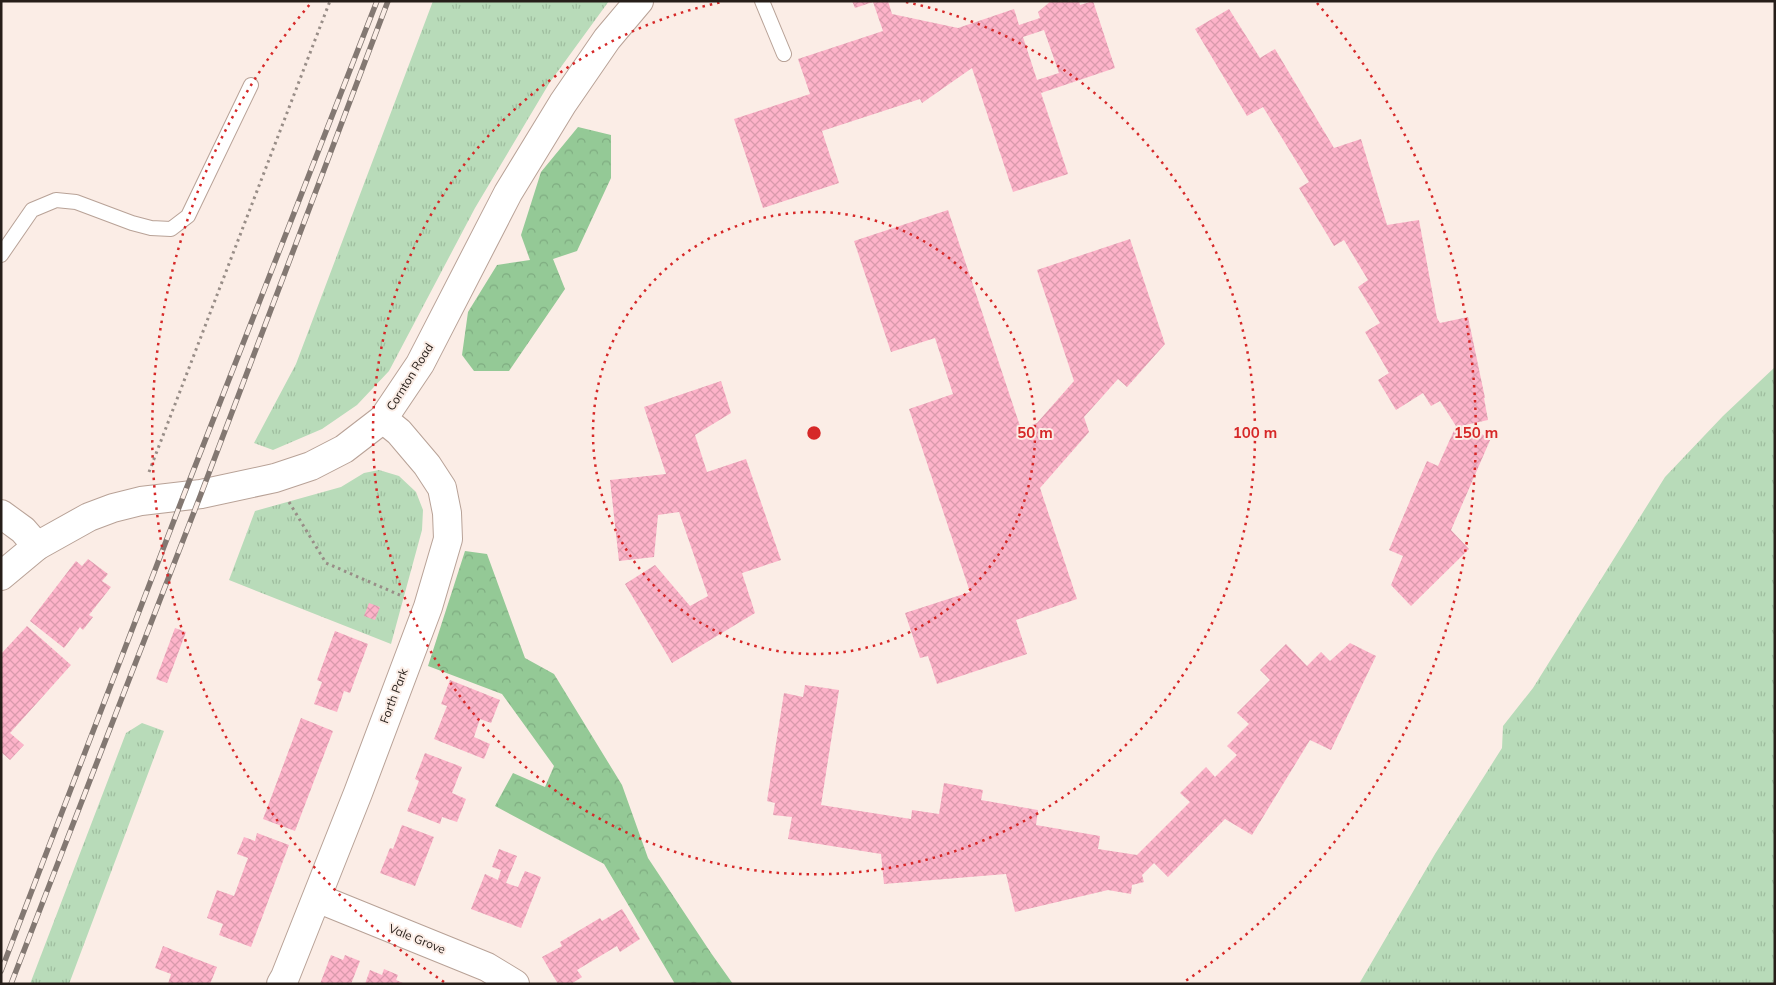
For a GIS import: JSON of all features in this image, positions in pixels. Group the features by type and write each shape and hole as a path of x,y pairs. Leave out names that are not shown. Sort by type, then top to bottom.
{"main road":[{"name":"Cornton Road","path":"1,576 37,546 89,517 113,508 141,501 201,494 275,478 311,466 344,449 383,418 420,364 508,193 563,103 607,39 638,1"},
{"name":"Forth Park","path":"281,984 286,977 317,898 428,607 448,540 447,513 442,488 427,465 399,432 383,418"},
{"path":"1,514 23,530 37,546"},
{"name":"Vale Grove","path":"317,898 487,967 516,984"}],"lane":[{"path":"762,1 784,54"},
{"path":"1,255 32,210 56,200 76,202 151,228 171,229 188,216 251,85"}],"path":[{"path":"141,501 148,475 330,1"},
{"path":"275,478 326,563 428,607"}],"green space":[{"path":"433,1 609,1 550,82 475,208 389,371 357,405 322,429 273,450 254,443 296,364"},
{"path":"578,127 611,135 611,178 577,251 553,259 565,289 509,371 474,371 462,355 468,312 497,265 530,260 521,235 541,172"},
{"path":"1775,367 1775,984 1359,984 1435,854 1502,748 1503,726 1533,688 1665,477 1723,416"},
{"path":"379,470 399,476 416,492 423,510 422,530 391,644 229,580 255,511 341,487 364,473"},
{"path":"465,551 487,554 525,658 554,674 622,785 648,858 733,984 675,984 604,864 495,806 513,773 545,787 554,766 502,694 428,666"},
{"path":"142,723 164,731 69,984 30,984 126,733"}],"building":[{"path":"852,1 888,1 892,14 958,28 1014,9 1019,25 1040,18 1038,12 1051,1 1079,1 1080,5 1093,1 1115,68 1041,93 1068,174 1013,192 972,68 922,103 920,99 822,131 839,183 763,208 734,119 810,94 798,59 883,31 873,2 855,8","holes":["1044,30 1059,73 1037,80 1023,37"]},
{"path":"1229,9 1260,58 1275,49 1334,148 1361,139 1387,225 1419,220 1437,318 1440,323 1468,317 1488,420 1461,426 1491,438 1451,530 1469,549 1411,606 1391,585 1403,556 1389,550 1427,461 1438,466 1456,426 1440,401 1431,406 1423,393 1396,410 1378,380 1389,373 1365,332 1380,323 1358,287 1368,280 1344,240 1334,246 1299,188 1309,182 1263,107 1247,116 1195,29"},
{"path":"948,210 1021,429 1037,423 1074,381 1037,270 1130,239 1165,344 1127,387 1118,379 1084,417 1089,432 1040,488 1077,599 1016,620 1027,654 937,684 928,656 920,658 905,613 970,592 909,409 953,394 935,338 891,352 854,241"},
{"path":"721,381 731,413 695,435 707,472 746,459 781,560 742,573 755,613 672,663 625,584 655,565 690,606 708,596 679,512 658,515 654,557 619,561 610,480 666,474 644,407"},
{"path":"88,559 108,574 102,581 111,587 89,615 93,617 83,630 80,627 64,648 30,621 76,561 82,566"},
{"path":"369,603 380,607 375,620 364,616"},
{"path":"27,626 71,665 10,733 24,745 10,760 1,752 1,654"},
{"path":"175,628 186,632 167,683 156,679"},
{"path":"335,631 368,644 350,693 344,691 337,712 314,704 322,682 317,680"},
{"path":"1350,643 1376,656 1331,750 1310,740 1252,835 1225,819 1168,877 1154,863 1142,875 1144,882 1132,885 1131,894 1108,890 1015,912 1006,874 884,884 881,854 788,839 792,817 773,815 775,803 767,801 784,693 803,697 805,685 839,690 821,805 911,819 912,810 939,814 944,783 983,790 981,800 1038,810 1036,825 1100,836 1098,849 1137,855 1190,802 1180,793 1206,767 1215,777 1237,755 1227,746 1249,724 1237,713 1270,680 1260,670 1286,644 1307,666 1321,652 1330,661"},
{"path":"450,680 500,700 491,723 480,719 474,737 490,744 484,759 434,739 447,706 441,704"},
{"path":"301,718 333,731 295,831 263,819"},
{"path":"425,753 462,767 452,793 466,799 457,822 442,817 440,824 407,811 419,781 415,779"},
{"path":"402,825 434,837 415,886 380,873 390,848 393,849"},
{"path":"257,833 289,845 251,947 219,935 223,924 207,918 217,890 234,896 248,858 237,854 244,837 255,841"},
{"path":"499,849 517,856 506,883 518,887 525,871 541,877 521,928 471,909 485,874 498,880 501,870 492,867"},
{"path":"622,909 640,939 620,952 617,946 577,970 582,977 571,984 558,984 542,957 562,946 560,942 600,918 602,921"},
{"path":"163,946 217,967 210,984 168,984 171,974 155,968"},
{"path":"331,955 343,960 345,955 360,961 351,984 320,984"},
{"path":"384,969 398,975 396,980 405,984 365,984 370,970 382,975"}],"railway":[{"path":"1,971 183,497 377,1"},
{"path":"11,984 201,494 388,1"}]}
